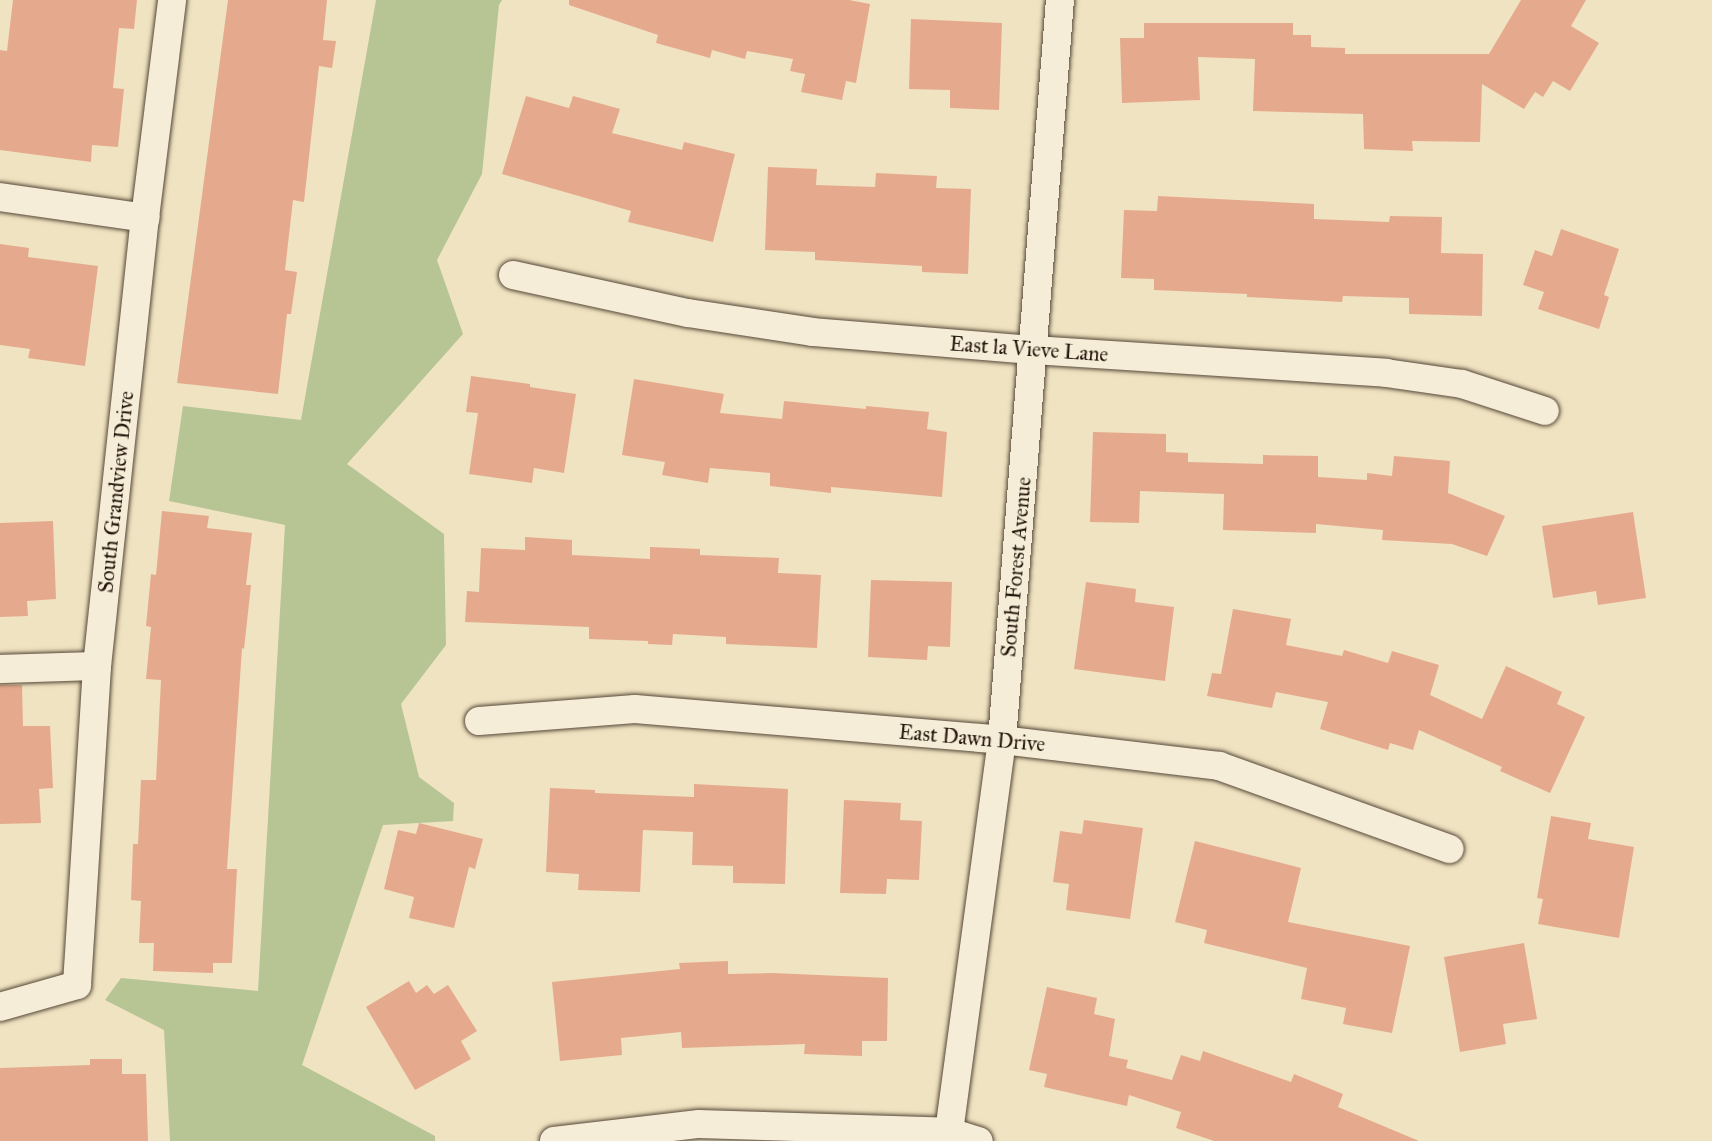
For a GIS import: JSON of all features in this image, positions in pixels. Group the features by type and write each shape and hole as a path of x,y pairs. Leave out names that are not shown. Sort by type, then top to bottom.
{"street":[{"name":"South Grandview Drive","path":"0,1007 77,985 97,666 145,218 172,0"},
{"name":"South Forest Avenue","path":"949,1132 1002,740 1060,0"},
{"path":"0,197 145,218"},
{"name":"East la Vieve Lane","path":"513,275 688,313 801,330 1033,350 1386,373 1462,384 1545,411"},
{"path":"0,669 97,666"},
{"name":"East Dawn Drive","path":"479,721 635,709 1002,740 1219,766 1450,849"},
{"path":"554,1141 699,1125 949,1132 979,1141"}],"green space":[{"path":"376,0 502,0 499,5 482,174 437,260 463,334 347,464 444,534 446,645 401,704 419,777 454,803 453,821 383,825 302,1065 435,1136 435,1141 170,1141 164,1030 105,1000 121,978 258,991 285,525 169,501 183,406 301,420"}],"building":[{"path":"13,0 137,0 134,29 119,28 113,88 124,89 118,147 92,145 91,162 0,150 0,50 7,51"},
{"path":"228,0 327,0 323,40 336,41 332,68 319,66 304,202 293,200 285,270 297,272 291,314 287,314 278,394 177,383"},
{"path":"569,0 849,0 870,4 856,83 846,81 842,100 801,92 805,74 790,71 793,59 747,51 745,59 712,50 710,58 656,43 658,35 569,5"},
{"path":"1521,0 1586,0 1571,26 1599,43 1570,91 1553,81 1543,97 1535,92 1524,109 1482,84 1480,142 1412,141 1413,151 1364,149 1363,114 1253,111 1255,59 1198,57 1200,100 1122,103 1120,38 1144,38 1144,23 1293,23 1293,35 1311,35 1311,47 1345,48 1345,54 1489,54"},
{"path":"911,19 1002,23 999,110 950,108 950,90 909,89"},
{"path":"526,96 569,108 573,96 620,109 612,133 682,150 684,142 735,154 713,242 628,222 631,211 502,174"},
{"path":"768,167 817,169 816,185 875,187 876,173 937,176 936,188 971,189 968,274 922,272 922,266 815,260 815,252 765,250"},
{"path":"1158,196 1314,204 1314,219 1389,222 1390,216 1442,217 1441,253 1483,254 1482,316 1409,314 1409,298 1343,296 1342,302 1247,297 1247,294 1154,290 1154,279 1121,278 1124,210 1157,211"},
{"path":"1561,229 1619,249 1604,295 1609,297 1599,329 1538,309 1544,292 1523,285 1535,250 1552,256"},
{"path":"0,244 29,248 28,257 98,266 85,366 28,358 30,349 0,345"},
{"path":"471,376 530,384 530,387 576,394 564,473 534,468 532,483 469,474 478,413 466,412"},
{"path":"634,379 724,394 720,413 782,419 784,401 929,412 927,429 947,432 942,497 831,487 831,493 770,486 770,473 710,468 708,483 662,475 665,462 622,455"},
{"path":"1093,432 1166,434 1166,452 1188,453 1188,462 1263,464 1263,455 1318,456 1318,477 1367,480 1367,473 1392,476 1394,456 1450,461 1448,493 1505,516 1487,556 1452,544 1382,540 1383,530 1316,524 1316,533 1223,530 1224,494 1140,491 1139,523 1090,522"},
{"path":"162,511 209,516 207,528 252,533 246,585 251,585 244,649 242,648 227,869 237,869 232,963 213,963 213,973 153,971 154,943 139,943 141,901 131,900 133,844 138,844 141,780 156,780 161,680 146,679 151,627 146,626 151,574 156,575"},
{"path":"1633,512 1646,598 1598,605 1596,591 1553,598 1542,526"},
{"path":"53,521 56,599 27,601 28,616 0,617 0,523"},
{"path":"525,537 572,540 572,555 650,559 650,547 700,549 700,555 779,558 778,573 821,575 817,648 726,644 726,637 673,634 672,645 648,644 648,641 589,639 589,627 465,622 467,591 479,592 481,548 525,550"},
{"path":"871,580 952,582 950,647 928,646 927,660 868,657"},
{"path":"1086,582 1136,589 1135,602 1174,607 1165,681 1074,669"},
{"path":"1233,609 1291,619 1286,645 1342,656 1344,650 1388,663 1392,651 1439,665 1430,695 1482,719 1506,666 1562,692 1557,704 1585,717 1550,793 1500,771 1502,767 1419,730 1413,750 1390,743 1388,750 1320,729 1328,702 1276,692 1272,708 1207,696 1212,673 1221,674"},
{"path":"0,685 22,685 23,726 50,726 53,788 39,789 41,823 0,824"},
{"path":"694,784 788,789 785,884 733,883 733,866 692,865 693,832 643,830 640,892 578,890 579,874 546,872 550,788 595,790 595,793 694,797"},
{"path":"844,800 901,803 900,820 922,821 919,880 887,879 886,894 840,893"},
{"path":"1551,816 1591,823 1588,839 1634,847 1619,938 1538,924 1543,899 1537,898"},
{"path":"1084,820 1143,828 1130,919 1066,910 1069,884 1053,882 1060,831 1082,834"},
{"path":"419,823 483,839 475,869 469,867 454,928 409,918 414,897 384,889 398,830 416,834"},
{"path":"1195,841 1301,868 1288,922 1410,946 1392,1033 1343,1024 1346,1008 1301,999 1307,968 1204,943 1207,930 1175,922"},
{"path":"1524,943 1537,1019 1503,1024 1506,1044 1460,1052 1444,957"},
{"path":"728,961 728,974 772,973 888,978 887,1041 862,1041 862,1056 804,1054 805,1044 682,1048 681,1032 621,1038 622,1055 560,1061 552,982 680,969 679,963"},
{"path":"409,981 416,993 427,985 434,994 448,985 477,1031 461,1041 471,1059 415,1090 366,1007"},
{"path":"1047,987 1097,998 1094,1014 1115,1019 1109,1056 1128,1060 1126,1068 1172,1080 1181,1055 1200,1061 1203,1051 1291,1082 1294,1074 1343,1094 1338,1107 1419,1141 1214,1141 1176,1128 1181,1112 1129,1095 1127,1106 1044,1087 1047,1074 1029,1070"},
{"path":"90,1059 122,1059 122,1074 146,1074 148,1141 0,1141 0,1068 90,1065"}]}
